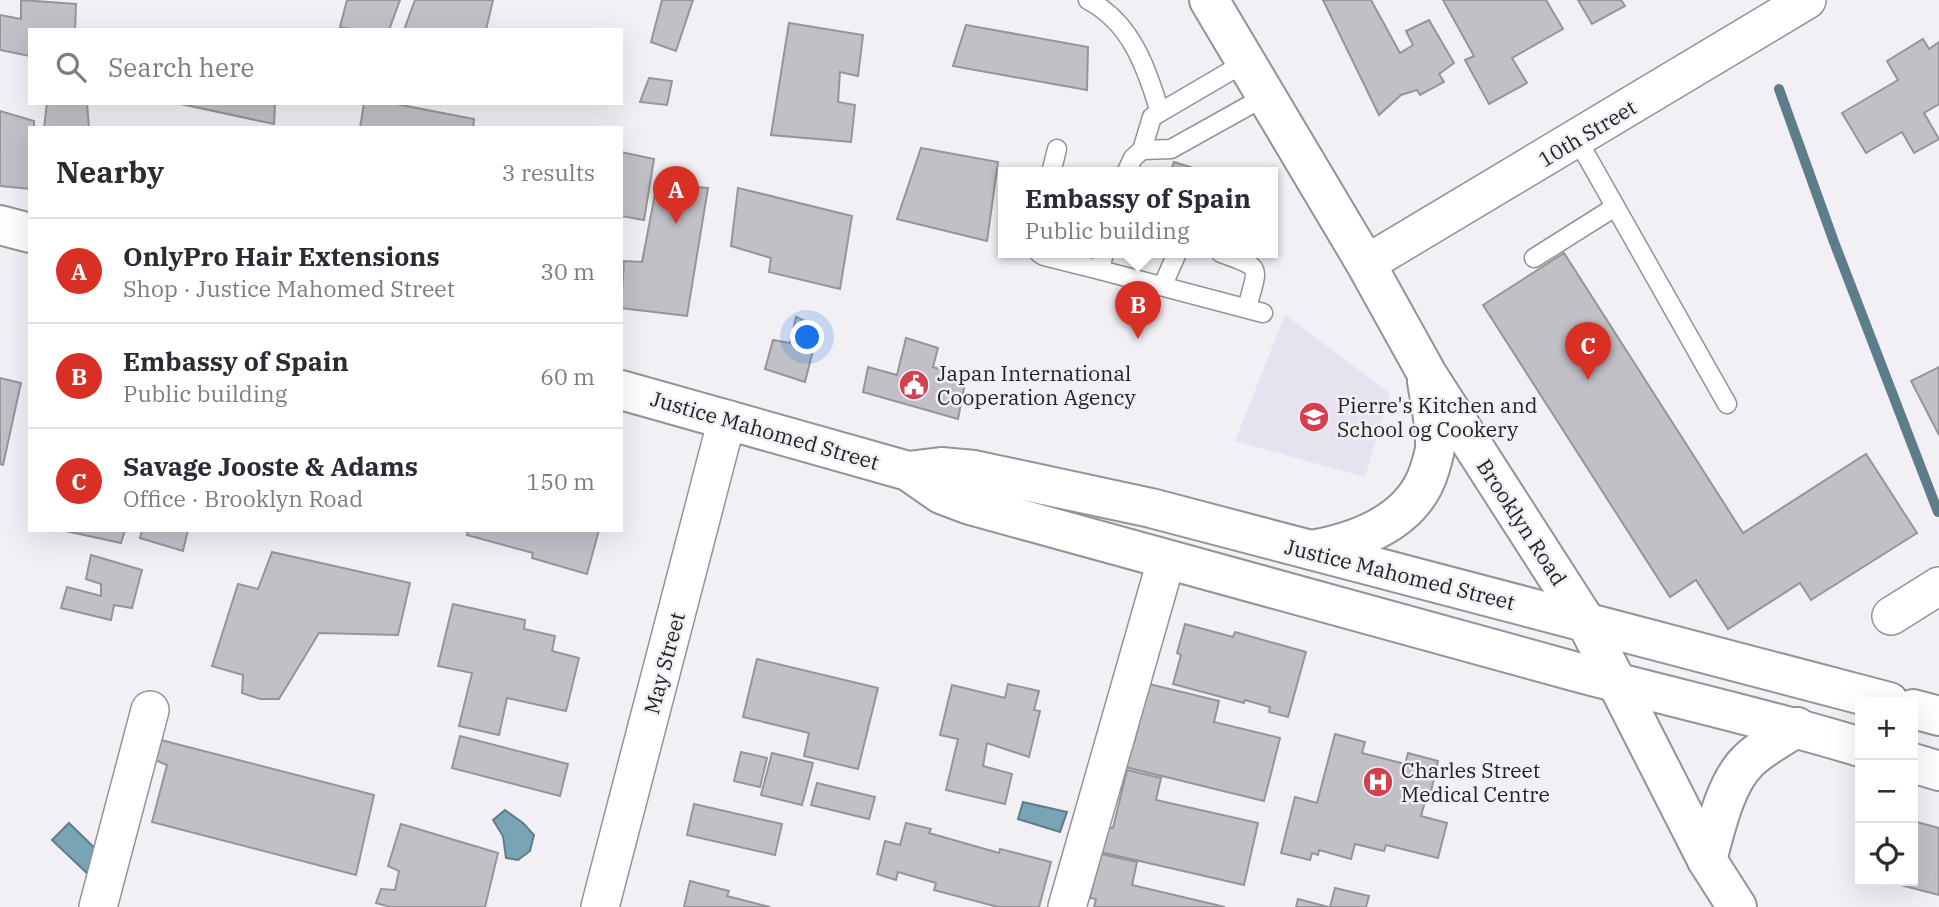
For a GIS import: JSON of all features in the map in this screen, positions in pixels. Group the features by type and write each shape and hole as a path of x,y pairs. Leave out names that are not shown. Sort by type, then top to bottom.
{"main road":[{"name":"Brooklyn Road","path":"1209,0 1366,264 1427,374 1586,622 1707,860 1737,907"},
{"path":"0,225 28,232"},
{"path":"1310,551 1345,544 1371,533 1390,522 1416,498 1426,482 1435,448 1427,374"},
{"name":"Justice Mahomed Street","path":"623,391 908,471 942,494 970,505 1166,561 1617,683 1797,727 1855,745"},
{"name":"Justice Mahomed Street","path":"908,471 941,467 974,470 1151,508 1870,697"},
{"path":"1918,710 1939,716"},
{"path":"1707,860 1732,784 1745,763 1758,751 1797,727"},
{"path":"1918,765 1939,771"}],"street":[{"name":"10th Street","path":"1366,264 1807,0"},
{"name":"May Street","path":"600,907 727,419"},
{"path":"1067,907 1166,561"},
{"path":"1891,617 1939,586"},
{"path":"98,907 150,710"}],"lane":[{"path":"1088,0 1111,16 1128,35 1143,62 1160,112"},
{"path":"1129,167 1133,158 1142,150 1152,117 1245,62"},
{"path":"1142,150 1171,149 1266,96"},
{"path":"1577,139 1727,404"},
{"path":"1052,167 1057,149"},
{"path":"1534,258 1615,208"},
{"path":"1056,258 1102,262 1163,285 1255,311 1255,268 1251,263 1236,258"},
{"path":"1163,285 1175,258"}],"shaded area":[{"name":"Pierre's Kitchen and School og Cookery","path":"1285,315 1390,393 1365,477 1235,441"}],"water":[{"path":"1023,802 1067,812 1060,832 1018,819"},
{"path":"505,810 534,835 530,851 518,860 506,858 503,836 493,820"},
{"path":"69,823 106,859 90,876 52,840"}],"building":[{"path":"21,0 76,4 75,28 28,28 28,56 0,50 0,15 21,19"},
{"path":"347,0 400,0 390,28 340,27"},
{"path":"415,0 493,0 486,28 405,28"},
{"path":"662,0 693,0 676,51 651,42"},
{"path":"1323,0 1371,0 1400,53 1413,45 1406,31 1429,20 1454,63 1439,74 1444,82 1420,95 1417,90 1401,95 1379,115"},
{"path":"1443,0 1546,0 1563,29 1512,58 1527,83 1489,104 1465,60 1474,56"},
{"path":"1578,0 1621,0 1625,6 1592,24"},
{"path":"789,23 863,35 858,76 840,72 838,102 855,105 851,142 771,135"},
{"path":"966,25 1088,47 1087,90 953,66"},
{"path":"1923,39 1929,49 1939,42 1939,104 1924,113 1939,139 1914,153 1902,132 1866,153 1842,113 1898,80 1887,61"},
{"path":"649,78 672,81 667,105 640,102"},
{"path":"47,105 87,105 89,126 44,126"},
{"path":"185,105 275,105 274,124"},
{"path":"364,105 401,105 474,119 473,126 360,126"},
{"path":"0,111 34,121 34,126 28,126 28,189 0,186"},
{"path":"921,148 998,162 987,241 897,219"},
{"path":"623,152 654,159 644,220 623,216"},
{"path":"1174,162 1190,167 1172,167"},
{"path":"657,184 708,188 687,316 623,308 624,261 642,262"},
{"path":"738,188 852,216 840,289 769,272 771,258 731,246"},
{"path":"1564,253 1743,533 1866,454 1917,533 1811,600 1800,583 1728,629 1696,580 1670,597 1483,305"},
{"path":"796,317 819,327 805,382 765,369 773,340 790,343"},
{"name":"Japan International Cooperation Agency","path":"906,338 938,348 933,367 966,378 958,419 863,392 868,367 897,375"},
{"path":"1939,367 1939,435 1911,381"},
{"path":"0,378 21,383 3,465 0,464"},
{"path":"70,532 124,532 121,543"},
{"path":"142,532 188,532 183,551 140,538"},
{"path":"468,532 598,532 587,574 532,558 533,553 467,535"},
{"path":"272,552 410,583 398,635 319,633 279,699 260,699 242,693 243,675 212,666 238,584 258,589"},
{"path":"91,555 142,570 132,608 114,605 111,620 61,608 67,587 101,596 101,584 86,579"},
{"path":"453,604 525,620 524,629 555,636 552,651 579,658 566,711 507,698 499,735 459,726 472,673 438,666"},
{"path":"1185,624 1233,637 1235,632 1306,652 1288,717 1269,712 1270,707 1245,700 1244,703 1173,684 1181,655 1177,653"},
{"path":"757,659 878,688 858,769 804,756 809,733 743,717"},
{"path":"1008,684 1039,691 1034,710 1040,711 1029,757 987,743 983,766 1012,774 1005,804 946,790 958,739 940,735 952,685 1005,698"},
{"path":"1149,684 1219,701 1214,722 1280,738 1264,801 1117,765 1123,740 1134,743"},
{"name":"Charles Street Medical Centre","path":"1335,734 1365,742 1362,753 1405,764 1408,753 1438,761 1429,800 1426,798 1421,816 1447,823 1438,858 1386,845 1384,851 1355,844 1351,859 1319,850 1318,855 1312,853 1310,860 1281,853 1295,797 1317,803"},
{"path":"460,736 568,764 560,796 452,768"},
{"path":"161,740 374,795 356,875 152,822 167,765 155,760"},
{"path":"741,752 767,758 760,787 734,781"},
{"path":"772,753 813,763 802,805 761,795"},
{"path":"1127,770 1161,778 1156,800 1258,823 1244,885 1096,851 1102,826 1113,828"},
{"path":"817,783 875,797 869,819 811,805"},
{"path":"694,804 782,824 775,855 687,835"},
{"path":"1918,822 1939,828 1939,895 1904,886 1918,886"},
{"path":"906,823 931,829 929,833 999,853 1000,849 1051,862 1039,907 998,907 934,890 936,883 898,872 896,880 877,874 885,841 900,845"},
{"path":"401,824 498,853 485,907 391,907 376,903 381,889 395,890 399,871 388,866"},
{"path":"1101,854 1137,862 1132,885 1225,907 1094,907 1096,899 1090,898"},
{"path":"690,881 729,891 727,896 770,907 684,907"},
{"path":"1335,888 1369,896 1366,907 1330,907"},
{"path":"1298,899 1317,904 1329,907 1296,907"}],"waterway":[{"path":"1779,89 1834,242 1938,512"}],"place":[{"name":"OnlyPro Hair Extensions","path":"676,224"},
{"name":"Embassy of Spain","path":"1138,339"},
{"name":"Savage Jooste & Adams","path":"1588,380"},
{"name":"Japan International Cooperation Agency","path":"914,385"},
{"name":"Pierre's Kitchen and School og Cookery","path":"1314,417"},
{"name":"Charles Street Medical Centre","path":"1378,782"}]}
